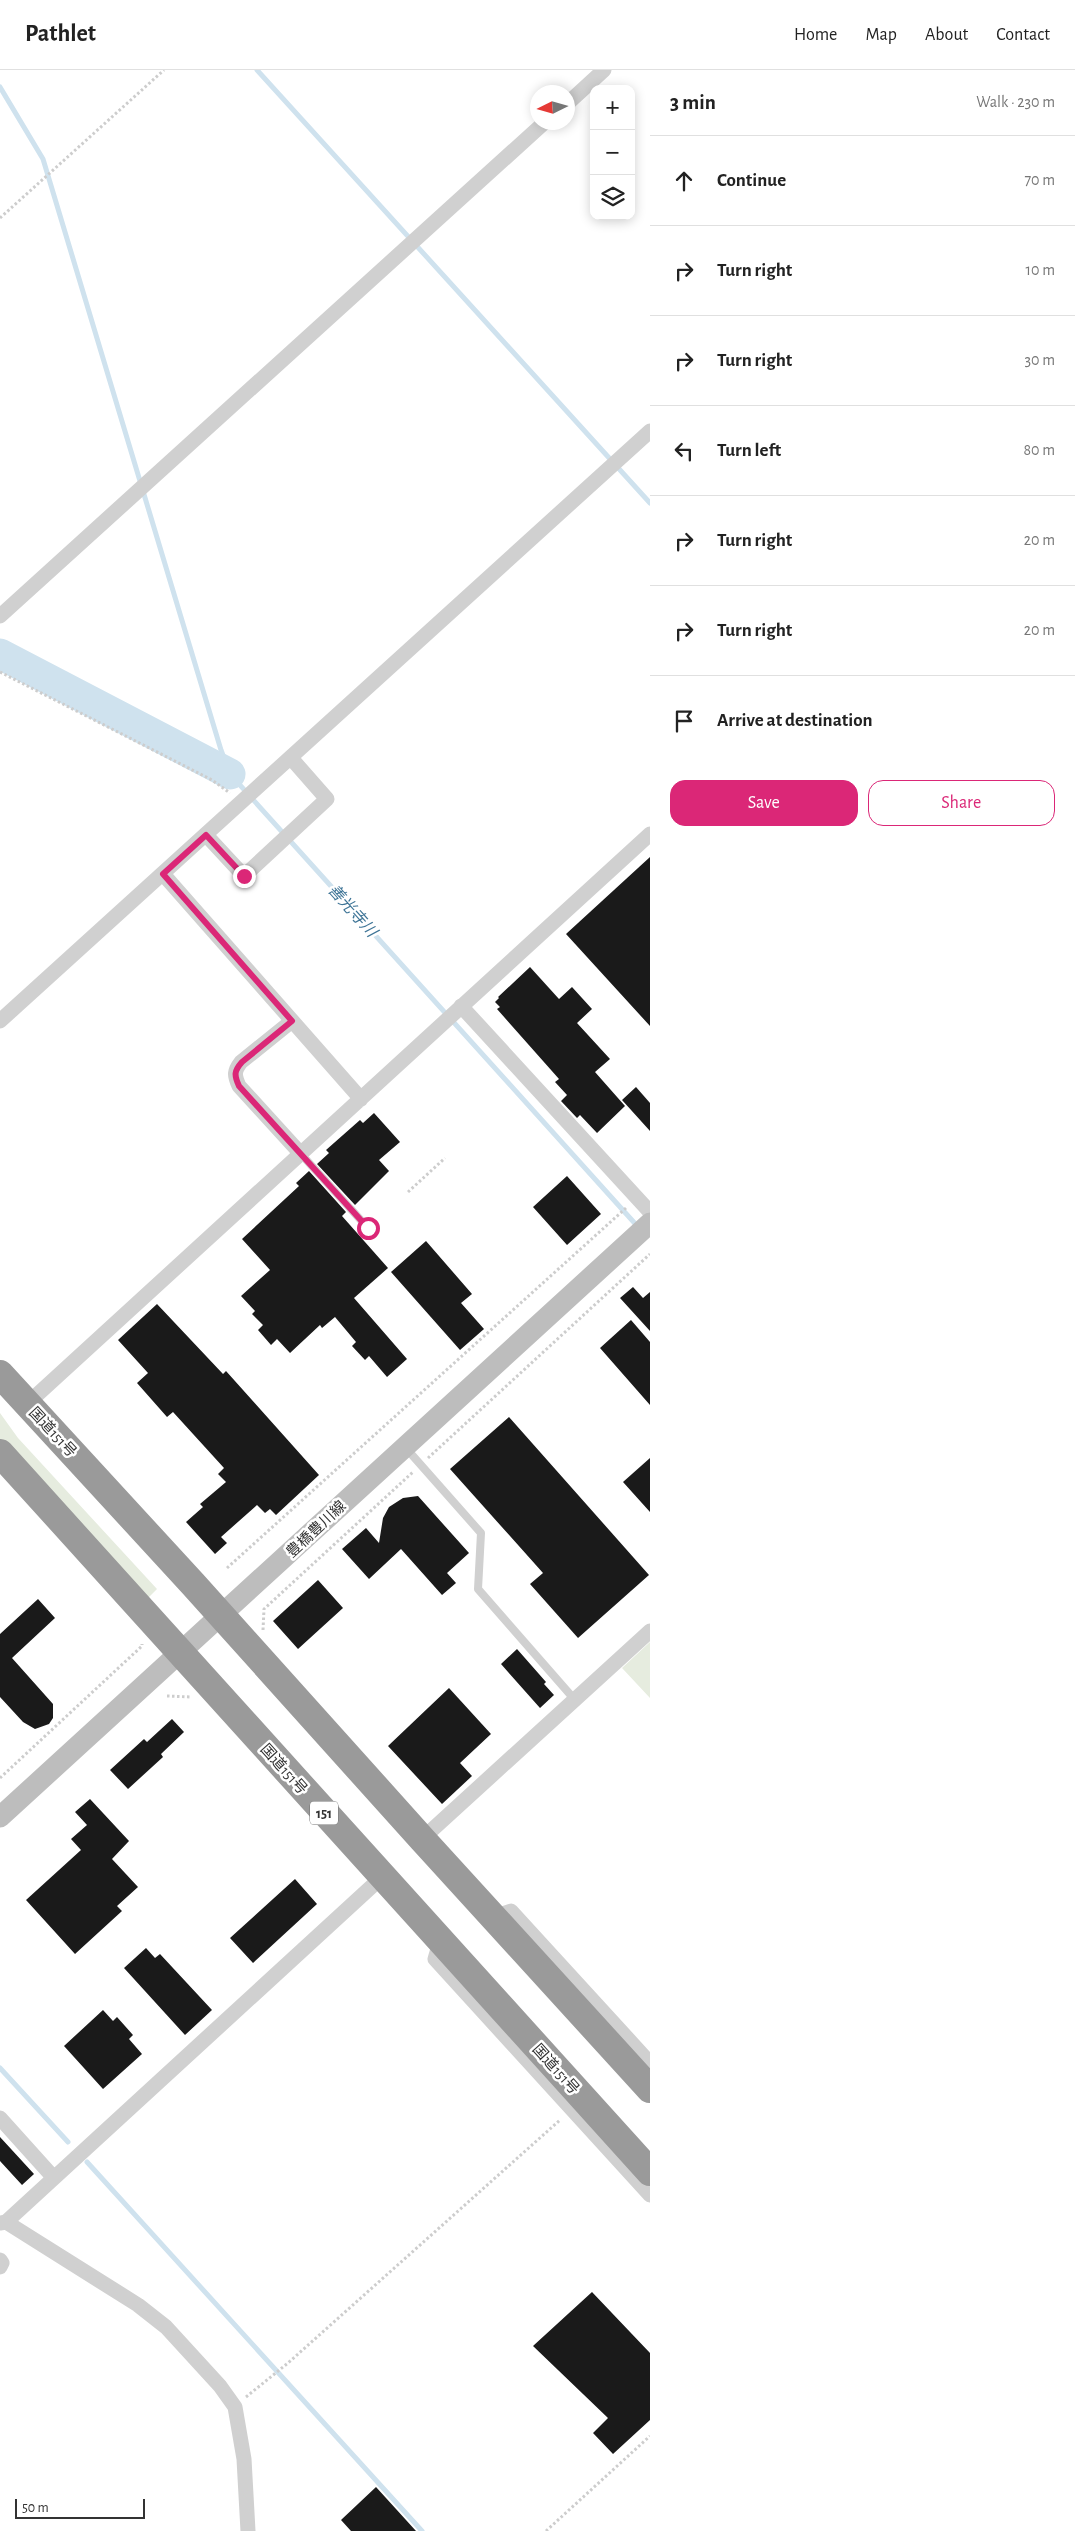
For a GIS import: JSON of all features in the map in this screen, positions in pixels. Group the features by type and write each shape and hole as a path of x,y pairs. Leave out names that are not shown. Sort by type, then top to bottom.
{"highway":[{"name":"国道151号","path":"0,1374 221,1614 422,1840 650,2089"},
{"name":"国道151号","path":"0,1453 440,1942 650,2172"}],"main road":[{"name":"豊橋豊川線","path":"0,1817 405,1447 630,1240 649,1220"}],"street":[{"path":"575,97 604,70"},
{"path":"0,616 536,130"},
{"path":"0,1021 650,431"},
{"path":"206,835 244,876 252,869 327,799 291,758"},
{"path":"27,1404 650,834"},
{"path":"163,874 361,1098"},
{"path":"457,1010 649,1220"},
{"path":"292,1021 242,1062 236,1069 235,1076 239,1086 301,1154"},
{"path":"422,1840 650,1632"},
{"path":"248,2531 244,2459 235,2407 196,2358 145,2310 3,2223 382,1877"},
{"path":"493,1918 511,1911 650,2063"},
{"path":"440,1942 434,1959 650,2195"},
{"path":"0,2118 54,2178"},
{"path":"0,2260 2,2263 0,2267"}],"lane":[{"path":"301,1154 368,1228"},
{"path":"405,1447 481,1533 478,1589 575,1700"}],"path":[{"path":"0,218 164,70"},
{"path":"0,672 212,780 231,793 238,806"},
{"path":"408,1192 445,1158"},
{"path":"227,1568 630,1204"},
{"path":"264,1608 650,1256"},
{"path":"0,1778 142,1646"},
{"path":"235,2407 288,2363 572,2109"},
{"path":"546,2531 650,2436"}],"shaded area":[{"path":"0,1413 18,1438 157,1589 145,1601 0,1445"},
{"path":"650,1642 650,1698 622,1668"}],"building":[{"path":"650,857 650,1026 566,934"},
{"path":"530,967 559,999 572,987 592,1009 577,1023 610,1059 595,1072 625,1106 597,1133 580,1115 577,1118 561,1101 567,1095 555,1082 559,1079 497,1009 500,1007 495,1002 498,997"},
{"path":"636,1087 650,1103 650,1131 622,1100"},
{"path":"374,1113 400,1142 379,1160 389,1171 355,1205 317,1164 329,1153 326,1150 360,1120 363,1123"},
{"path":"309,1171 346,1212 342,1216 388,1268 354,1298 407,1359 387,1377 369,1356 365,1360 352,1346 356,1342 335,1317 322,1328 320,1325 290,1353 277,1339 271,1345 258,1330 263,1325 252,1314 255,1311 241,1296 270,1270 242,1239 299,1186 296,1183"},
{"path":"567,1176 601,1214 567,1245 533,1207"},
{"path":"426,1241 472,1294 461,1303 484,1329 460,1350 391,1272"},
{"path":"633,1287 643,1298 650,1292 650,1331 620,1298"},
{"path":"157,1304 223,1374 226,1371 319,1475 276,1515 270,1509 265,1513 257,1505 221,1537 227,1543 215,1554 186,1522 203,1507 200,1504 226,1482 218,1474 224,1468 173,1412 167,1417 137,1383 148,1373 118,1340"},
{"path":"631,1320 650,1342 650,1405 600,1348"},
{"path":"509,1417 649,1575 578,1638 530,1584 543,1573 450,1469"},
{"path":"650,1458 650,1512 623,1482"},
{"path":"418,1496 469,1553 447,1573 456,1583 442,1595 401,1549 369,1579 342,1549 366,1528 379,1543 383,1518 389,1507 403,1498"},
{"path":"318,1580 343,1608 298,1649 273,1621"},
{"path":"38,1599 55,1618 12,1658 53,1704 53,1718 49,1724 35,1729 23,1722 0,1697 0,1634"},
{"path":"517,1649 546,1682 544,1684 554,1695 540,1708 501,1664"},
{"path":"449,1688 491,1734 460,1763 472,1776 442,1804 388,1746"},
{"path":"172,1719 184,1732 161,1754 163,1757 128,1789 110,1770 144,1739 147,1742"},
{"path":"90,1799 129,1841 112,1859 138,1887 117,1906 122,1911 75,1954 26,1900 81,1850 71,1839 87,1825 75,1812"},
{"path":"295,1879 317,1904 253,1963 230,1938"},
{"path":"146,1948 155,1958 160,1954 212,2010 185,2035 124,1968"},
{"path":"103,2010 113,2021 117,2017 133,2035 129,2039 142,2054 103,2089 64,2046"},
{"path":"0,2137 34,2174 22,2185 0,2161"},
{"path":"592,2292 650,2353 650,2420 613,2454 593,2433 608,2418 533,2346"},
{"path":"376,2487 416,2531 351,2531 341,2520"}],"waterway":[{"path":"257,70 650,503"},
{"path":"0,87 43,159 221,750 230,774 639,1228"},
{"name":"善光寺川","path":"0,654 230,774"},
{"path":"0,2068 68,2142"},
{"path":"87,2162 422,2531"}],"route":[{"path":"244,876 206,835 163,874 292,1021 236,1069 235,1076 239,1086 368,1228"}]}
